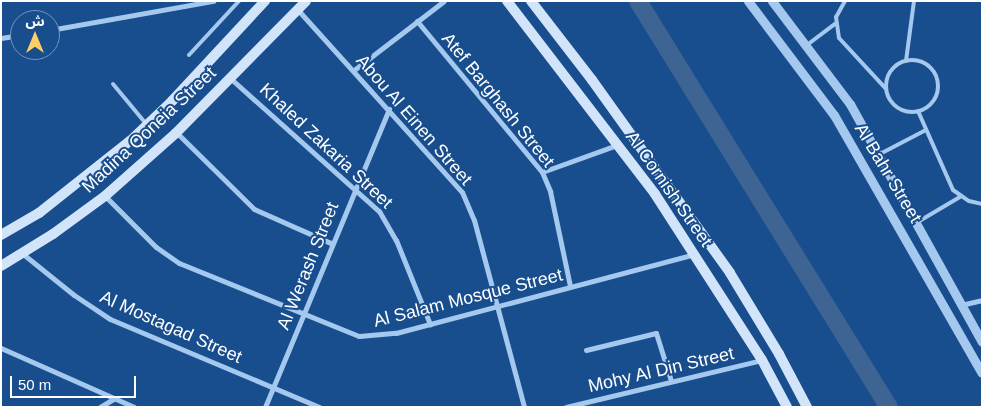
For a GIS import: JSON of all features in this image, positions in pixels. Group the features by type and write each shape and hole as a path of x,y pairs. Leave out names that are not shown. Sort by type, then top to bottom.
{"main road":[{"name":"Madina Qoneia Street","path":"1,235 85,178 147,125 266,1"},
{"name":"Madina Qoneia Street","path":"1,266 23,254 105,196 176,133 306,1"},
{"name":"Al Cornish Street","path":"507,1 619,144 695,254 762,360 787,407"},
{"name":"Al Cornish Street","path":"531,1 597,87 730,273 779,354 806,407"}],"street":[{"path":"60,28 213,1"},
{"path":"354,70 444,1"},
{"name":"Al Bahr Street","path":"748,1 834,115 982,373"},
{"name":"Al Bahr Street","path":"772,1 850,104 982,342"},
{"name":"Abou Al Einen Street","path":"298,10 462,192 474,220 524,407"},
{"name":"Atef Barghash Street","path":"417,22 542,172 550,191 570,286"},
{"name":"Khaled Zakaria Street","path":"230,77 355,189 388,223 430,324"},
{"name":"Al Werash Street","path":"265,407 389,109"},
{"path":"176,133 254,208 333,244"},
{"path":"542,172 619,144"},
{"name":"Al Salam Mosque Street","path":"105,196 142,234 179,263 350,334 368,337 430,324 695,254"},
{"name":"Al Mostagad Street","path":"23,254 80,300 110,319 319,407"},
{"path":"928,277 942,270"},
{"path":"961,305 982,300"},
{"path":"586,350 656,333 671,382"},
{"path":"1,348 134,407"},
{"name":"Mohy Al Din Street","path":"566,407 762,360"},
{"path":"100,407 115,398"}],"lane":[{"path":"190,55 239,1"},
{"path":"845,1 838,10 835,24 843,45 886,89 897,108 918,112 936,98 937,77 927,65 906,61 893,68 886,89"},
{"path":"906,61 914,1"},
{"path":"807,46 835,24"},
{"path":"113,84 147,125"},
{"path":"918,112 948,181 960,197 982,204"},
{"path":"878,154 926,130"},
{"path":"916,223 960,197"}],"waterway":[{"path":"638,1 889,407"}]}
